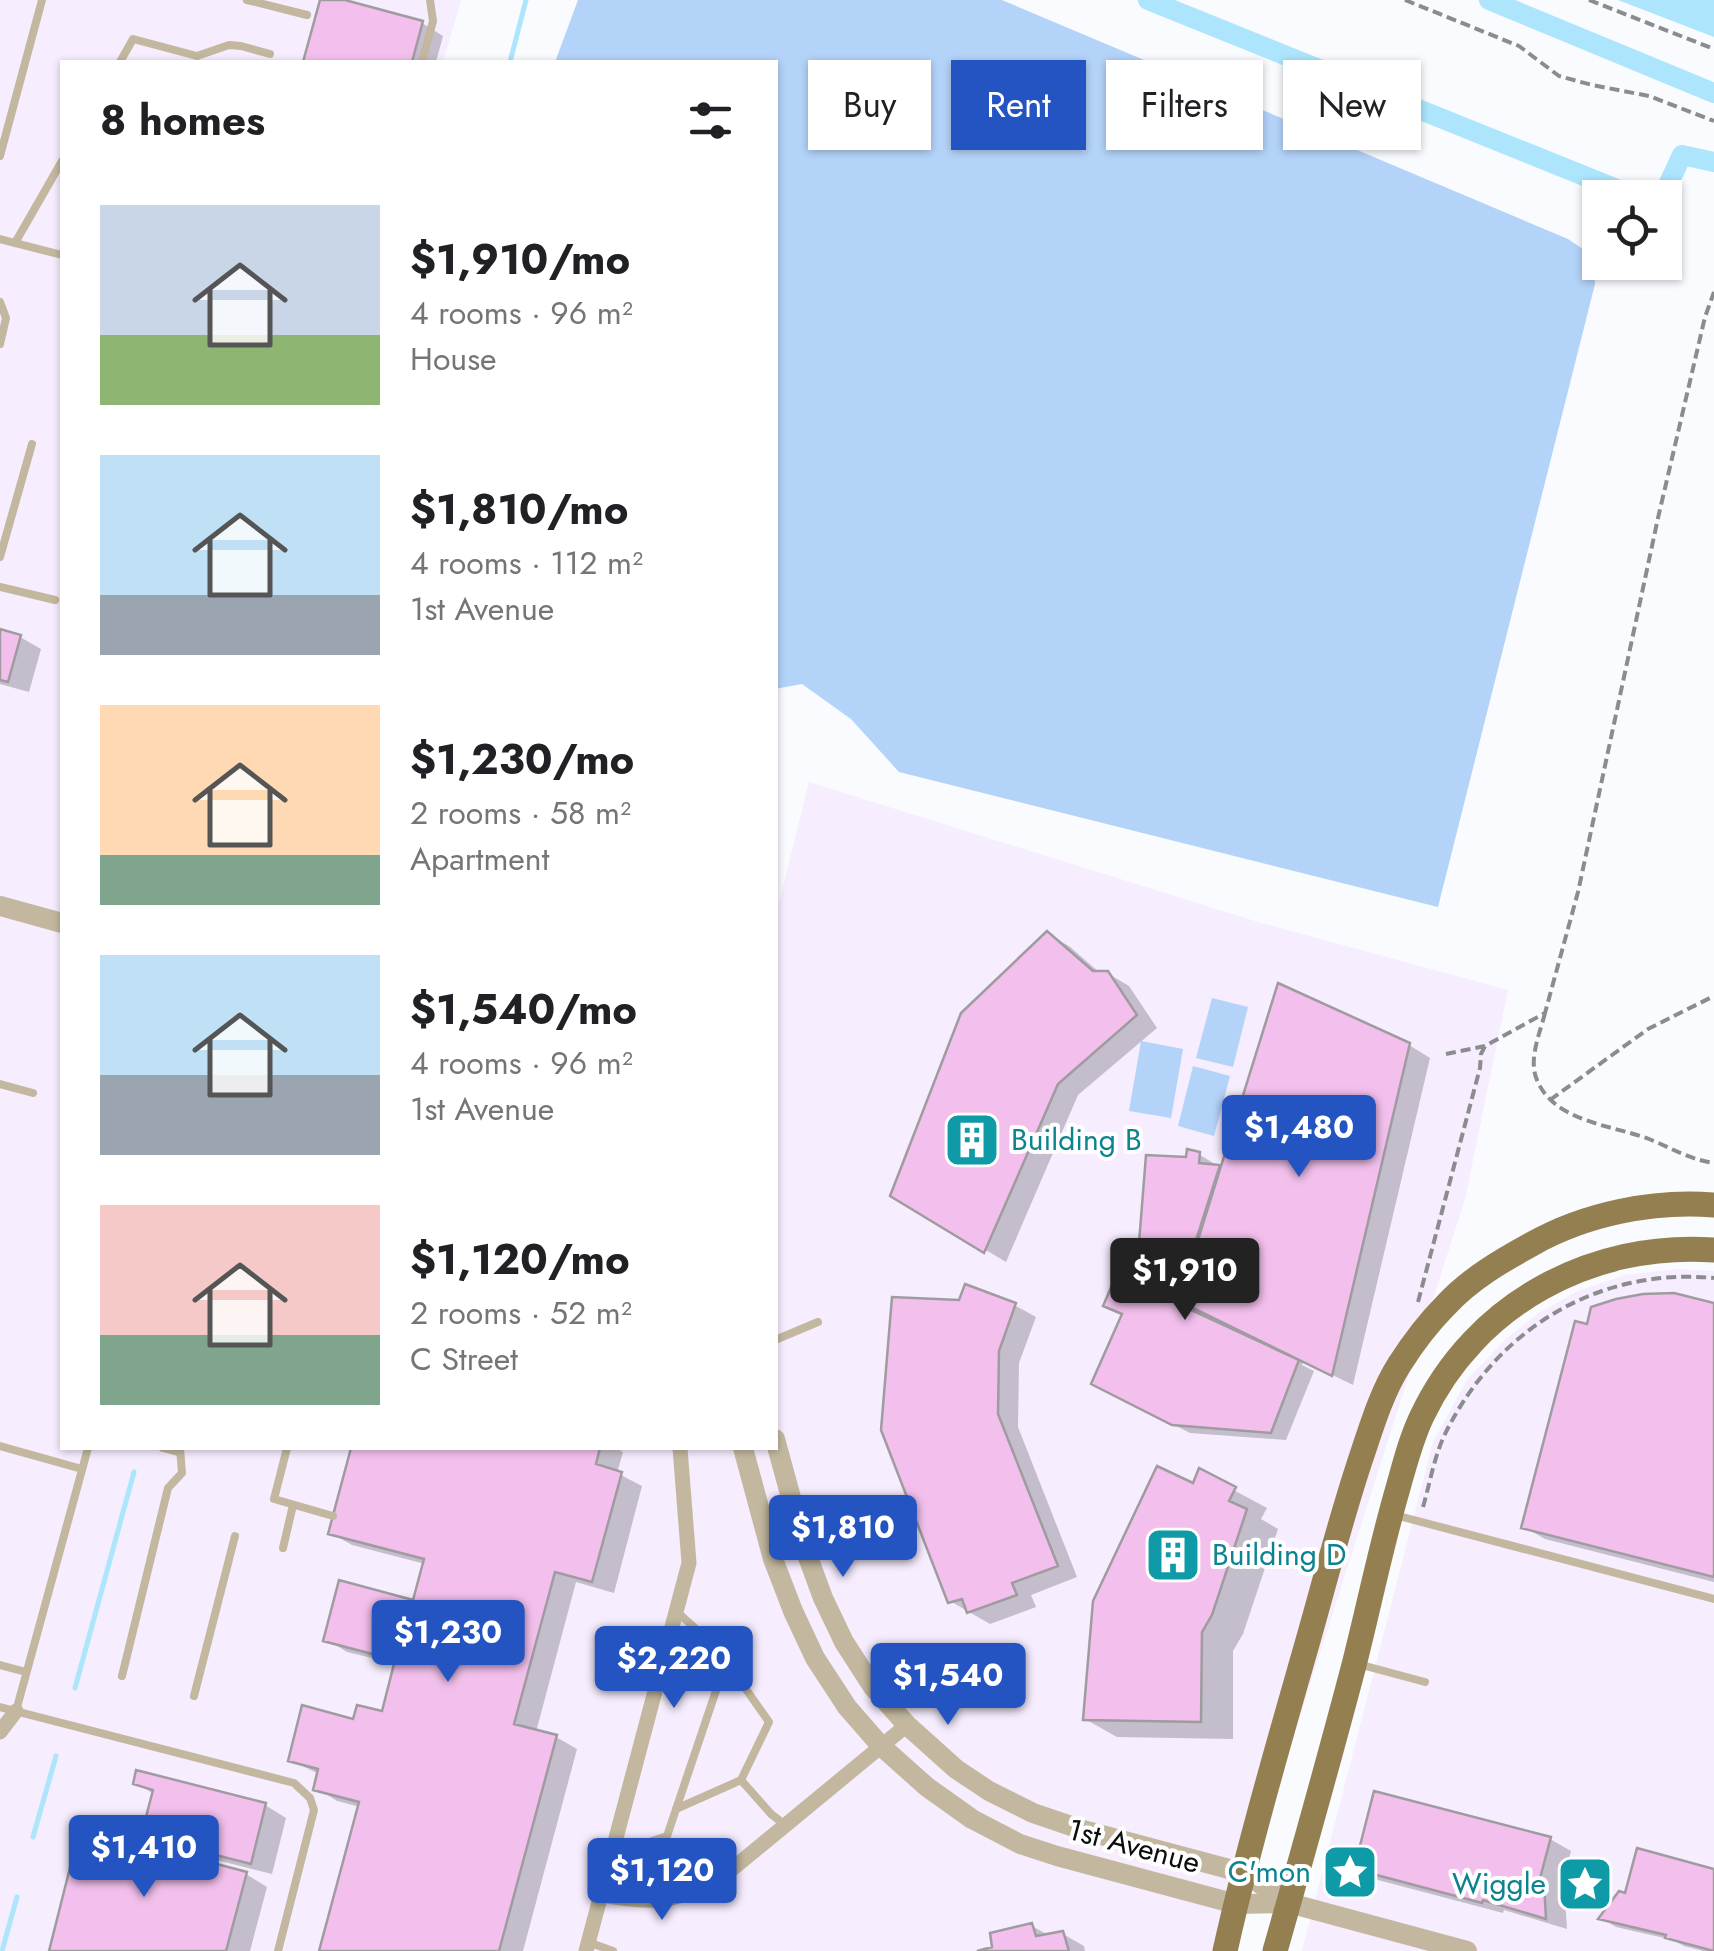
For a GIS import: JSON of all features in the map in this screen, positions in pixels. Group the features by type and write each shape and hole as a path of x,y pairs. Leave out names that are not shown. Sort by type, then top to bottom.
{"main road":[{"path":"1225,1951 1350,1490 1380,1404 1398,1367 1448,1302 1478,1276 1549,1234 1627,1210 1669,1205 1714,1206"},
{"path":"1275,1951 1354,1663 1390,1514 1410,1447 1435,1392 1473,1339 1535,1290 1568,1273 1610,1258 1648,1251 1714,1250"}],"street":[{"path":"0,906 60,921"},
{"path":"587,1947 689,1563 680,1450"},
{"name":"1st Avenue","path":"744,1450 773,1560 815,1658 846,1707 881,1746 927,1787 972,1819 1020,1844 1057,1856 1236,1904 1289,1903"},
{"name":"1st Avenue","path":"778,1450 805,1549 844,1642 873,1687 907,1725 956,1769 1033,1813 1244,1873 1289,1903"},
{"path":"0,1732 8,1709"},
{"path":"602,1895 654,1901 684,1897 714,1884 907,1725"},
{"path":"1289,1903 1466,1951"}],"lane":[{"path":"0,156 42,0"},
{"path":"247,0 307,15"},
{"path":"423,60 433,21 430,0"},
{"path":"121,60 133,40 198,56 229,45 270,54"},
{"path":"15,243 60,164"},
{"path":"0,239 60,254"},
{"path":"0,302 6,318 0,344"},
{"path":"0,557 32,444"},
{"path":"0,587 55,600"},
{"path":"0,1084 33,1093"},
{"path":"778,1339 818,1322"},
{"path":"0,1446 82,1469"},
{"path":"87,1450 26,1672 8,1709 294,1783 310,1798 314,1810 278,1951"},
{"path":"122,1676 168,1488 182,1473 179,1450"},
{"path":"286,1450 274,1499 333,1516"},
{"path":"283,1548 294,1504"},
{"path":"1390,1514 1714,1600"},
{"path":"194,1696 235,1536"},
{"path":"676,1612 717,1648 769,1722 741,1780 676,1809"},
{"path":"612,1854 666,1836 726,1661"},
{"path":"1354,1663 1425,1682"},
{"path":"0,1665 26,1672"},
{"path":"741,1780 785,1825"},
{"path":"587,1947 613,1951"}],"path":[{"path":"1405,0 1519,46 1559,76 1649,96 1714,121"},
{"path":"1589,0 1714,49"},
{"path":"1714,292 1658,518 1578,892 1532,1063 1537,1081 1550,1100 1583,1119 1646,1138 1701,1161 1714,1162"},
{"path":"1550,1100 1648,1029 1714,996"},
{"path":"1446,1054 1488,1045 1545,1012"},
{"path":"1415,1312 1481,1054 1488,1045"},
{"path":"1420,1522 1444,1436 1483,1373 1506,1348 1534,1325 1602,1291 1632,1281 1714,1278"}],"shaded area":[{"path":"0,0 461,0 444,60 60,60 60,1450 778,1450 778,907 809,782 1258,922 1508,990 1465,1199 1225,1951 0,1951"},
{"path":"578,0 1002,0 1144,60 1106,60 1106,150 1263,150 1263,110 1283,119 1283,150 1357,150 1568,239 1582,249 1582,280 1595,280 1595,284 1438,907 899,772 851,719 802,684 778,688 778,60 556,60"},
{"path":"1618,0 1714,0 1714,37"},
{"path":"1212,998 1248,1007 1233,1067 1196,1058"},
{"path":"1141,1041 1183,1049 1171,1118 1129,1111"},
{"path":"1193,1066 1230,1076 1214,1136 1178,1126"},
{"path":"1676,1269 1714,1271 1714,1951 1302,1951 1433,1442 1467,1380 1505,1340 1537,1314 1578,1291 1625,1275"}],"building":[{"path":"320,0 345,0 423,21 413,60 304,60"},
{"path":"0,629 21,635 8,682 0,680"},
{"name":"Building B","path":"1047,931 1093,971 1108,971 1137,1015 1058,1084 984,1253 890,1196 961,1013"},
{"path":"1278,983 1410,1043 1332,1376 1179,1301"},
{"path":"1187,1149 1200,1152 1199,1163 1220,1165 1176,1303 1299,1360 1271,1433 1172,1425 1091,1384 1122,1314 1103,1306 1113,1283 1135,1293 1146,1155 1186,1157"},
{"path":"965,1284 1016,1303 999,1351 998,1414 1058,1566 1012,1583 1017,1595 967,1613 962,1599 948,1603 881,1430 892,1297 959,1300"},
{"path":"1674,1293 1714,1303 1714,1577 1521,1528 1575,1321 1587,1324 1591,1307 1616,1299"},
{"path":"350,1450 600,1450 596,1464 622,1472 592,1582 555,1572 514,1724 557,1735 499,1951 319,1951 359,1802 313,1790 318,1769 288,1761 302,1705 353,1719 357,1705 382,1711 395,1660 323,1641 339,1580 413,1600 424,1559 328,1534"},
{"name":"Building D","path":"1157,1466 1193,1483 1199,1468 1236,1487 1229,1501 1247,1509 1212,1615 1202,1632 1201,1722 1083,1720 1093,1601"},
{"path":"136,1770 266,1803 251,1864 141,1836 153,1790 133,1784"},
{"path":"1374,1791 1551,1837 1539,1882 1544,1883 1546,1919 1354,1869"},
{"path":"80,1828 247,1872 226,1951 49,1951"},
{"path":"1637,1848 1714,1869 1714,1951 1598,1919 1619,1891 1625,1893"},
{"path":"1032,1923 1036,1936 1063,1931 1069,1951 977,1951 992,1947 990,1933"}],"waterway":[{"path":"511,60 526,0"},
{"path":"1148,0 1594,180"},
{"path":"1489,0 1714,93"},
{"path":"1670,180 1682,155 1714,162"},
{"path":"75,1688 134,1472"},
{"path":"33,1837 56,1756"},
{"path":"2,1951 17,1897"}],"place":[{"name":"Building B","path":"972,1140"},
{"name":"Building D","path":"1173,1555"},
{"name":"C'mon","path":"1350,1872"},
{"name":"Wiggle","path":"1585,1884"}]}
